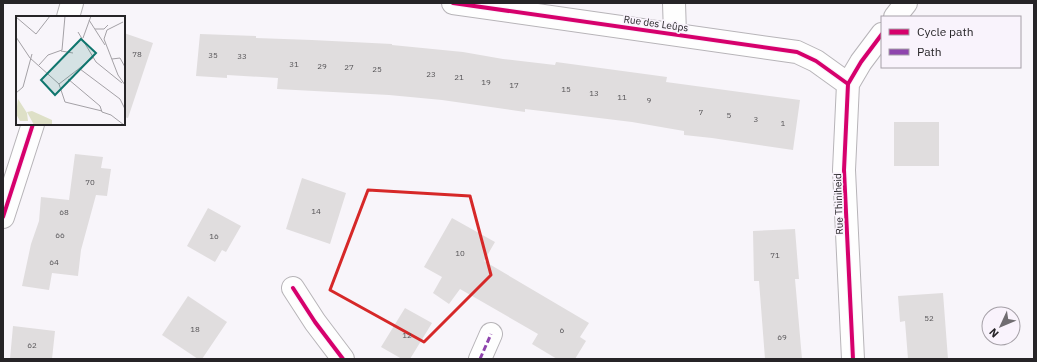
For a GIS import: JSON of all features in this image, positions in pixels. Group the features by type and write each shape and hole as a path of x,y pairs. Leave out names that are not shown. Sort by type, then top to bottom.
{"street":[{"path":"68,16 72,3"},
{"name":"Rue des Leûps","path":"454,3 797,52 816,62 848,84"},
{"path":"674,3 675,34"},
{"path":"896,16 906,3"},
{"name":"Rue Thiniheid","path":"853,359 844,170 848,84 860,62 881,35"},
{"path":"3,217 33,125"},
{"path":"293,288 315,322 343,359"},
{"path":"480,359 491,334"}],"highlighted area":[{"path":"368,190 470,196 491,275 424,342 330,290"}],"building":[{"path":"125,33 153,43 128,118 125,117"},
{"path":"200,34 392,44 555,65 556,62 667,77 666,82 800,100 793,150 684,135 684,131 632,122 525,109 525,112 442,100 389,95 277,89 278,78 227,75 227,78 196,76"},
{"path":"894,122 939,122 939,166 894,166"},
{"path":"75,154 103,157 101,168 111,169 107,196 96,195 81,250 78,276 52,273 49,290 22,286 31,244 39,221 41,197 69,200"},
{"path":"302,178 346,193 330,244 286,229"},
{"path":"208,208 241,226 226,252 222,250 215,262 187,246"},
{"path":"452,218 495,242 484,261 589,323 580,337 586,341 575,359 557,359 532,344 538,334 460,289 449,304 433,293 442,277 424,267"},
{"path":"795,229 799,279 795,279 802,359 765,359 759,281 754,281 753,231"},
{"path":"943,293 948,359 908,359 905,321 900,322 898,296"},
{"path":"188,296 227,322 202,359 198,359 162,335"},
{"path":"405,308 432,323 410,359 402,359 381,347"},
{"path":"13,326 55,331 52,359 10,359"}],"marked path":[{"path":"480,359 491,334"}],"cycle path":[{"path":"453,3 797,52 816,61 848,84"},
{"path":"853,359 844,170 848,84 861,62 881,35"},
{"path":"3,217 33,125"},
{"path":"293,288 315,322 343,359"}]}
